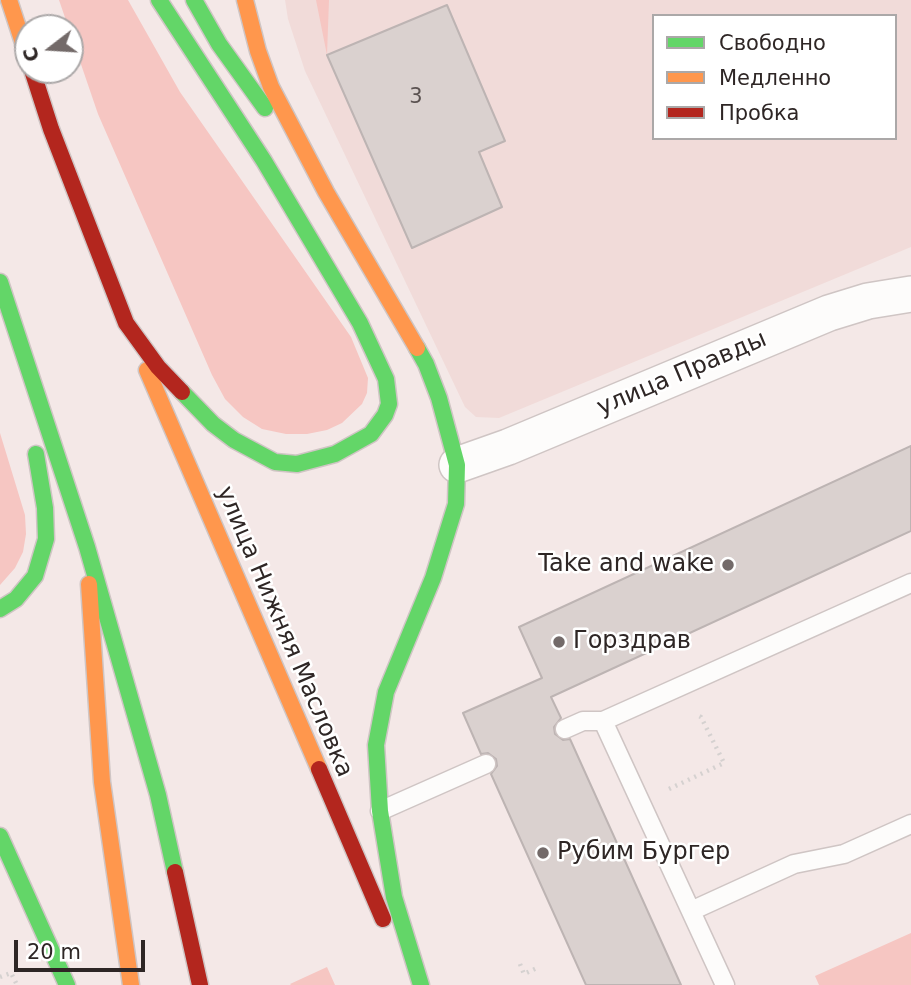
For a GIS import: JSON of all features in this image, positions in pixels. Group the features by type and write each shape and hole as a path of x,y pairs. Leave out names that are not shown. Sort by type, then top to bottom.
{"main road":[{"path":"37,84 51,129 126,323 141,345 194,406 234,440 275,462 298,464 335,454 371,434 385,415 389,404 386,379 360,323 264,162 159,0"},
{"path":"194,0 219,44 327,192"},
{"path":"245,0 258,51 271,87 327,192 426,364 439,398 457,465 456,504 433,578 386,692 376,745 380,811 394,898 421,985"},
{"path":"0,282 87,547 158,795 200,985"},
{"name":"улица Нижняя Масловка","path":"115,298 411,985"},
{"path":"0,609 16,599 35,576 46,539 45,508 16,331"},
{"path":"87,547 102,782 131,985"},
{"path":"0,836 67,985"}],"street":[{"name":"улица Правды","path":"457,465 508,447 829,313 868,300 911,293"}],"lane":[{"path":"565,729 583,721 603,721 911,583"},
{"path":"603,721 725,985"},
{"path":"380,811 486,764"},
{"path":"691,911 794,863 844,854 911,824"}],"path":[{"path":"640,803 724,764 701,717 658,697"},
{"path":"520,964 524,974 539,967"},
{"path":"0,977 11,972 17,985"}],"shaded area":[{"path":"59,0 128,0 180,92 351,337 368,378 367,393 362,404 342,423 327,430 307,434 286,434 262,429 243,417 225,399 212,375 98,114 84,73 84,14 64,14"},
{"path":"285,0 911,0 911,247 499,418 476,417 465,407 305,71 288,19"},
{"path":"316,0 329,0 327,55"},
{"path":"0,433 25,515 26,534 23,552 15,568 0,585"},
{"path":"911,933 911,985 819,985 815,976"},
{"path":"327,967 335,985 290,984"}],"building":[{"path":"447,5 505,141 479,152 502,207 412,248 327,55"},
{"path":"911,446 911,531 551,697 561,718 554,727 555,734 563,740 570,739 681,985 586,985 491,774 497,766 496,759 488,753 481,754 463,713 542,678 519,627"}],"traffic: fast":[{"path":"159,0 264,161 360,323 386,379 389,404 385,415 371,434 335,454 297,464 275,462 234,440 213,424 182,392"},
{"path":"194,0 219,44 265,108"},
{"path":"0,282 87,547 158,795 175,872"},
{"path":"417,348 439,398 457,465 456,504 433,578 386,692 376,745 380,811 394,897 421,985"},
{"path":"0,609 16,599 35,576 46,539 45,508 36,454"},
{"path":"0,836 67,985"}],"traffic: slow":[{"path":"9,0 14,15"},
{"path":"245,0 258,51 271,87 326,192 417,348"},
{"path":"147,370 319,769"},
{"path":"89,584 102,782 131,985"}],"traffic: jam":[{"path":"37,84 51,129 126,323 158,367 182,392"},
{"path":"319,769 383,919"},
{"path":"175,872 200,985"}],"place":[{"name":"Take and wake","path":"728,565"},
{"name":"Горздрав","path":"559,642"},
{"name":"Рубим Бургер","path":"543,853"}]}
